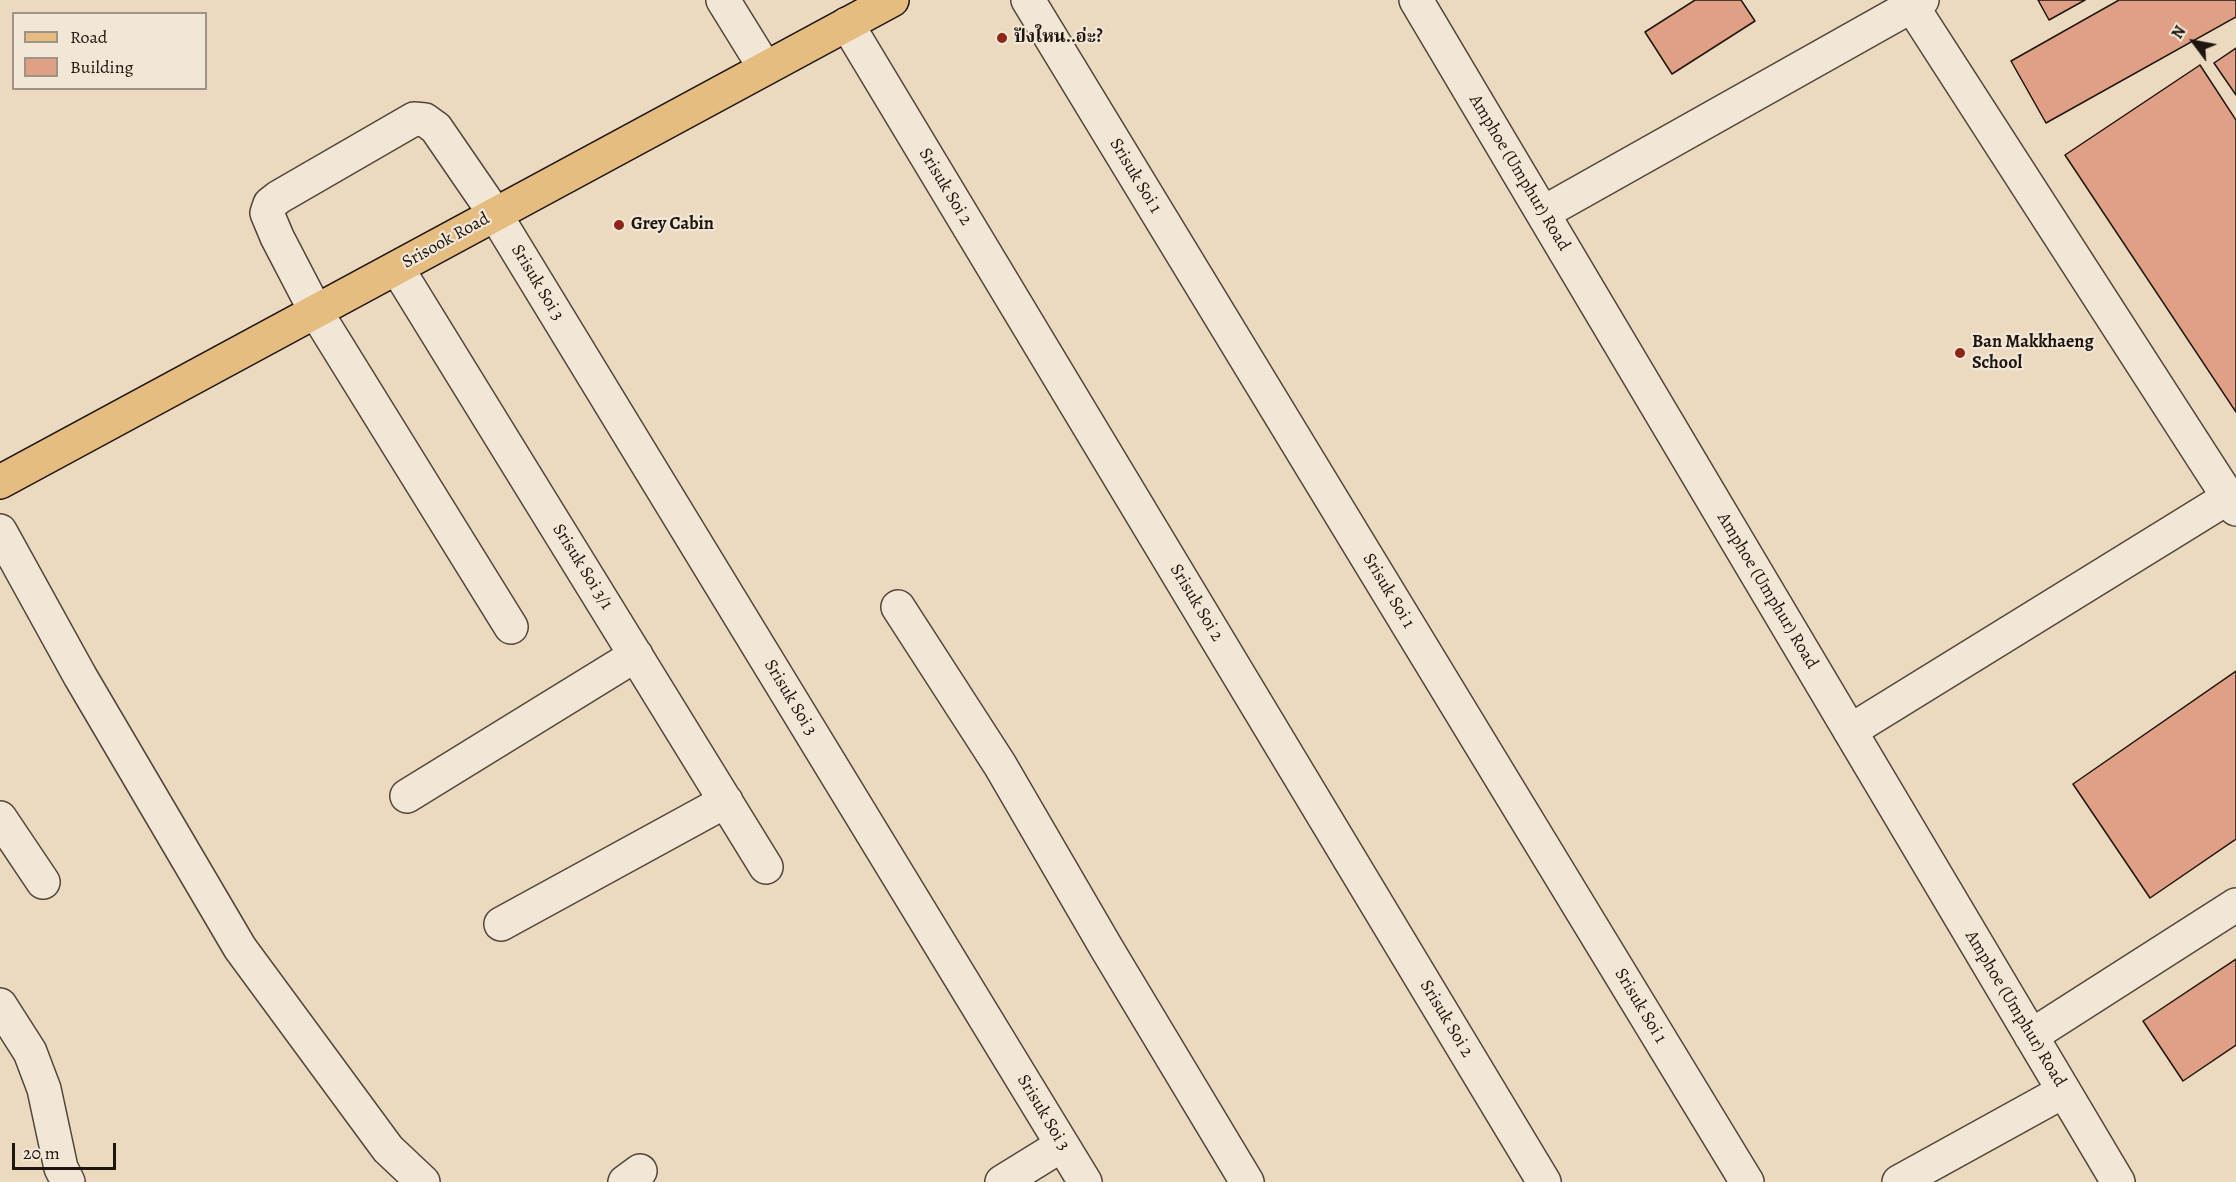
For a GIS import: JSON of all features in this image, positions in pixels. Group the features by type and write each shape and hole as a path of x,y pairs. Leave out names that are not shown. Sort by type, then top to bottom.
{"main road":[{"name":"Srisook Road","path":"0,482 886,1"}],"street":[{"path":"724,0 765,68"},
{"name":"Srisuk Soi 1","path":"1028,0 1748,1182"},
{"name":"Amphoe (Umphur) Road","path":"1416,0 2118,1182"},
{"path":"1543,213 1914,2 2232,503 1850,731"},
{"name":"Srisuk Soi 2","path":"847,24 1544,1182"},
{"name":"Srisuk Soi 3","path":"316,312 277,237 267,213 270,204 414,119 424,120 436,128 495,214 1085,1182"},
{"name":"Srisuk Soi 3/1","path":"397,268 766,867"},
{"path":"316,312 511,627"},
{"path":"0,531 80,676 240,948 388,1149 423,1182"},
{"path":"898,607 1000,765 1247,1182"},
{"path":"407,796 636,655"},
{"path":"501,924 726,801"},
{"path":"0,818 43,882"},
{"path":"2031,1036 2236,905"},
{"path":"0,1005 30,1052 44,1089 61,1168 68,1182"},
{"path":"1899,1182 2064,1092"},
{"path":"1002,1182 1062,1144"}],"building":[{"path":"1695,0 1741,0 1755,21 1672,74 1645,32"},
{"path":"2038,0 2085,0 2049,20"},
{"path":"2119,0 2236,0 2236,17 2046,123 2011,61"},
{"path":"2236,48 2236,95 2214,63"},
{"path":"2200,65 2236,120 2236,412 2065,155"},
{"path":"2236,671 2236,839 2150,898 2073,784"},
{"path":"2236,959 2236,1045 2183,1081 2143,1021"}],"place":[{"name":"ปังใหน..อ่ะ?","path":"1002,38"},
{"name":"Grey Cabin","path":"619,225"},
{"name":"Ban Makkhaeng School","path":"1960,353"}]}
